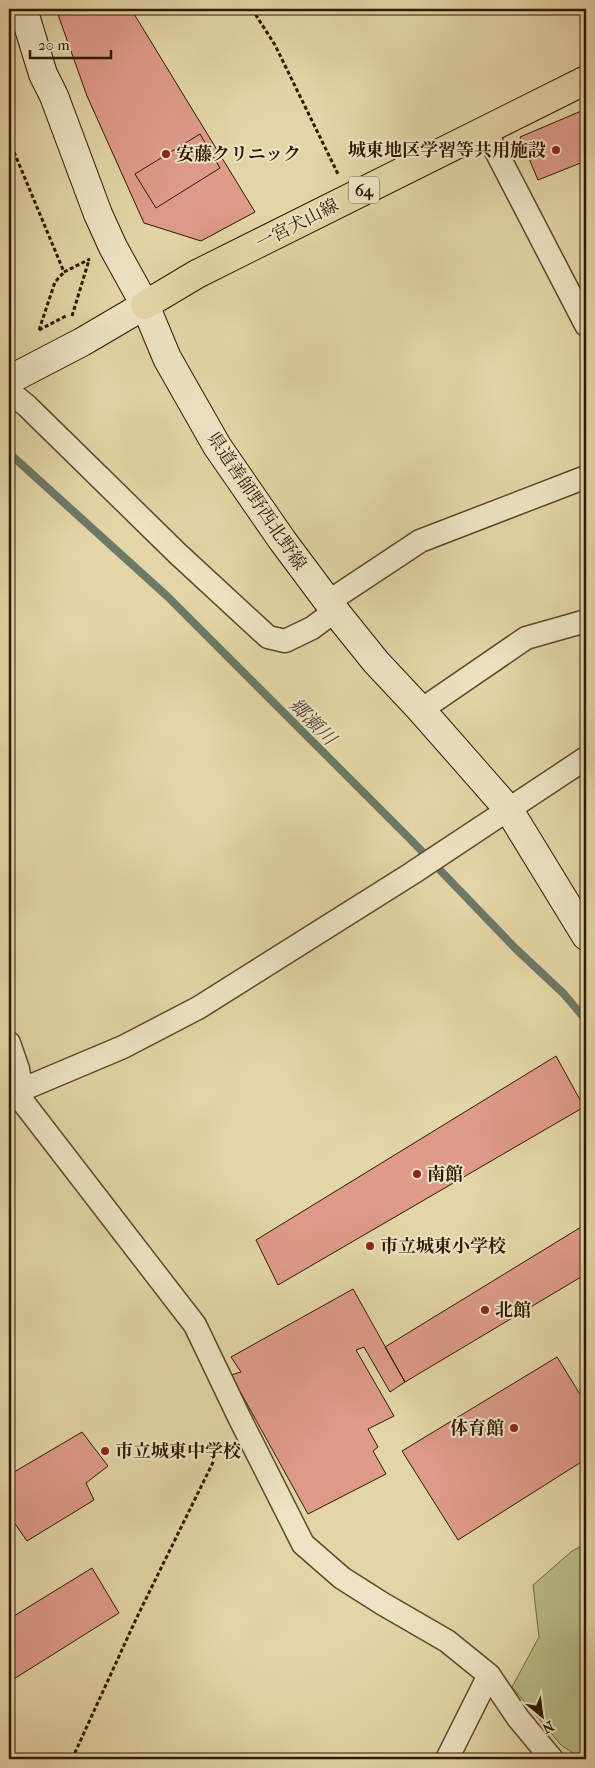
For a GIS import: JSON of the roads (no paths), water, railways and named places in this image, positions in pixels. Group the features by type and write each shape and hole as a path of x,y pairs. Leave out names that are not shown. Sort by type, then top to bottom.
{"main road":[{"name":"県道善師野西北野線","path":"22,9 44,74 98,214 113,247 145,304 167,358 218,446 282,540 331,607 376,662 510,810 586,936"},
{"name":"一宮犬山線","path":"145,304 197,274 586,80"},
{"path":"9,380 82,342 145,304"}],"street":[{"path":"486,130 586,325"},
{"path":"9,391 27,406 177,553 268,637 285,642 312,628 331,607 420,541 586,477"},
{"path":"421,710 526,638 586,621"},
{"path":"21,1090 123,1047 198,1008 411,874 586,758"},
{"path":"9,1043 18,1069 23,1102 195,1325 303,1544 342,1578 447,1641 489,1676 518,1718 552,1759"},
{"path":"447,1759 489,1676"}],"waterway":[{"name":"郷瀬川","path":"9,453 168,597 412,841 516,949 563,993 586,1020"}],"place":[{"name":"城東地区学習等共用施設","path":"556,150"},
{"name":"安藤クリニック","path":"166,154"},
{"name":"南館","path":"417,1174"},
{"name":"市立城東小学校","path":"370,1246"},
{"name":"北館","path":"485,1310"},
{"name":"体育館","path":"514,1428"},
{"name":"市立城東中学校","path":"105,1451"}]}
